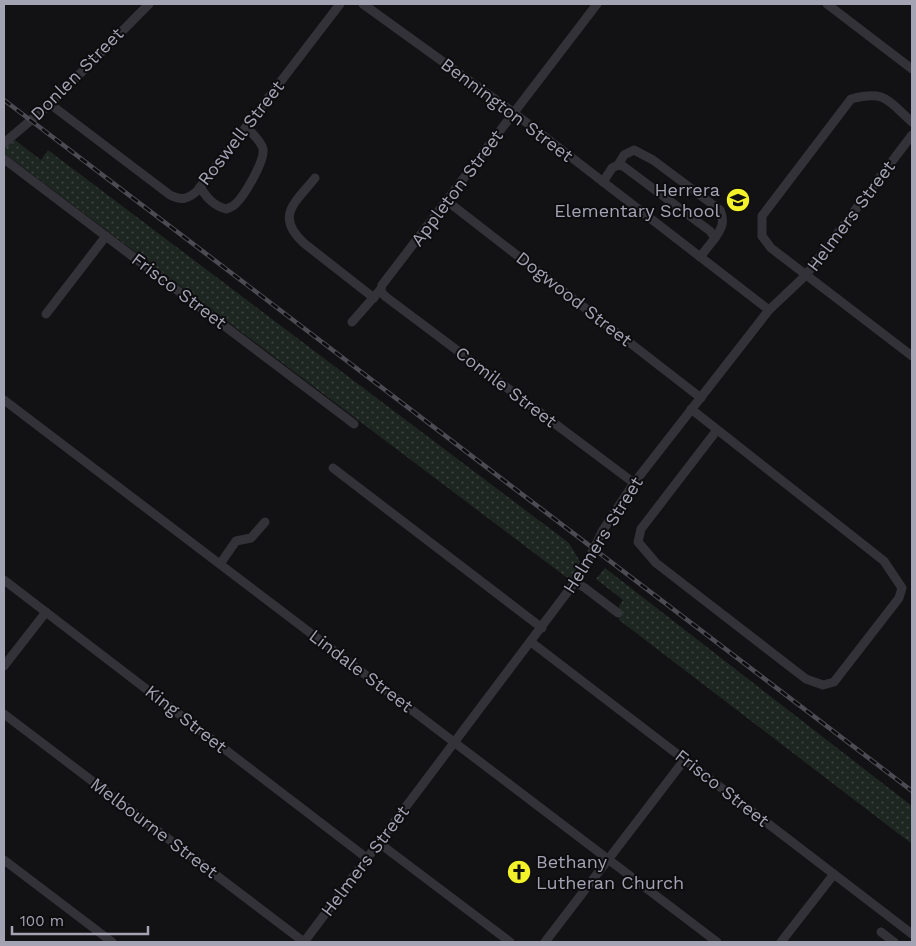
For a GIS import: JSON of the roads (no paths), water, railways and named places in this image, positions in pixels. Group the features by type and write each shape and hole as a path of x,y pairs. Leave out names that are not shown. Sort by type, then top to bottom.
{"street":[{"name":"Donlen Street","path":"4,143 50,104 149,4"},
{"name":"Roswell Street","path":"50,104 170,195 177,199 186,199 200,187 340,4"},
{"name":"Bennington Street","path":"363,4 514,113 768,310"},
{"name":"Appleton Street","path":"352,322 381,289 382,285 597,4"},
{"path":"827,4 912,69"},
{"path":"912,122 885,98 880,96 869,95 851,99 762,216 762,236 771,248 912,356"},
{"path":"200,187 205,196 218,207 226,209 235,205 257,172 262,158 263,150 260,143 246,127"},
{"name":"Helmers Street","path":"304,942 542,628 586,565 603,530 634,483 768,310 806,275 910,141"},
{"path":"602,182 612,168 618,165 624,155 634,150 653,160 720,210 724,219 722,228 700,257"},
{"name":"Frisco Street","path":"4,158 354,424"},
{"path":"618,165 623,166 710,231 715,238"},
{"path":"315,178 288,215 289,224 295,235 305,244 374,298"},
{"name":"Dogwood Street","path":"447,201 701,398"},
{"path":"46,314 106,236"},
{"name":"Comile Street","path":"381,289 386,297 634,483"},
{"name":"Lindale Street","path":"4,400 717,942"},
{"path":"691,409 884,561 902,588 899,598 834,682 823,684 806,679 656,563 638,542 641,529 717,430"},
{"path":"333,468 542,628"},
{"path":"220,564 236,541 251,538 265,522"},
{"name":"King Street","path":"4,580 368,859"},
{"path":"575,582 618,613"},
{"path":"4,666 46,612"},
{"name":"Frisco Street","path":"531,642 912,934"},
{"name":"Melbourne Street","path":"4,714 304,942"},
{"path":"545,942 685,759"},
{"path":"379,843 510,942"},
{"path":"4,860 112,942"},
{"path":"781,942 834,874"},
{"path":"881,932 894,942"}],"railway":[{"path":"4,100 912,791"}],"place":[{"name":"Herrera Elementary School","path":"738,200"},
{"name":"Bethany Lutheran Church","path":"519,872"}]}
